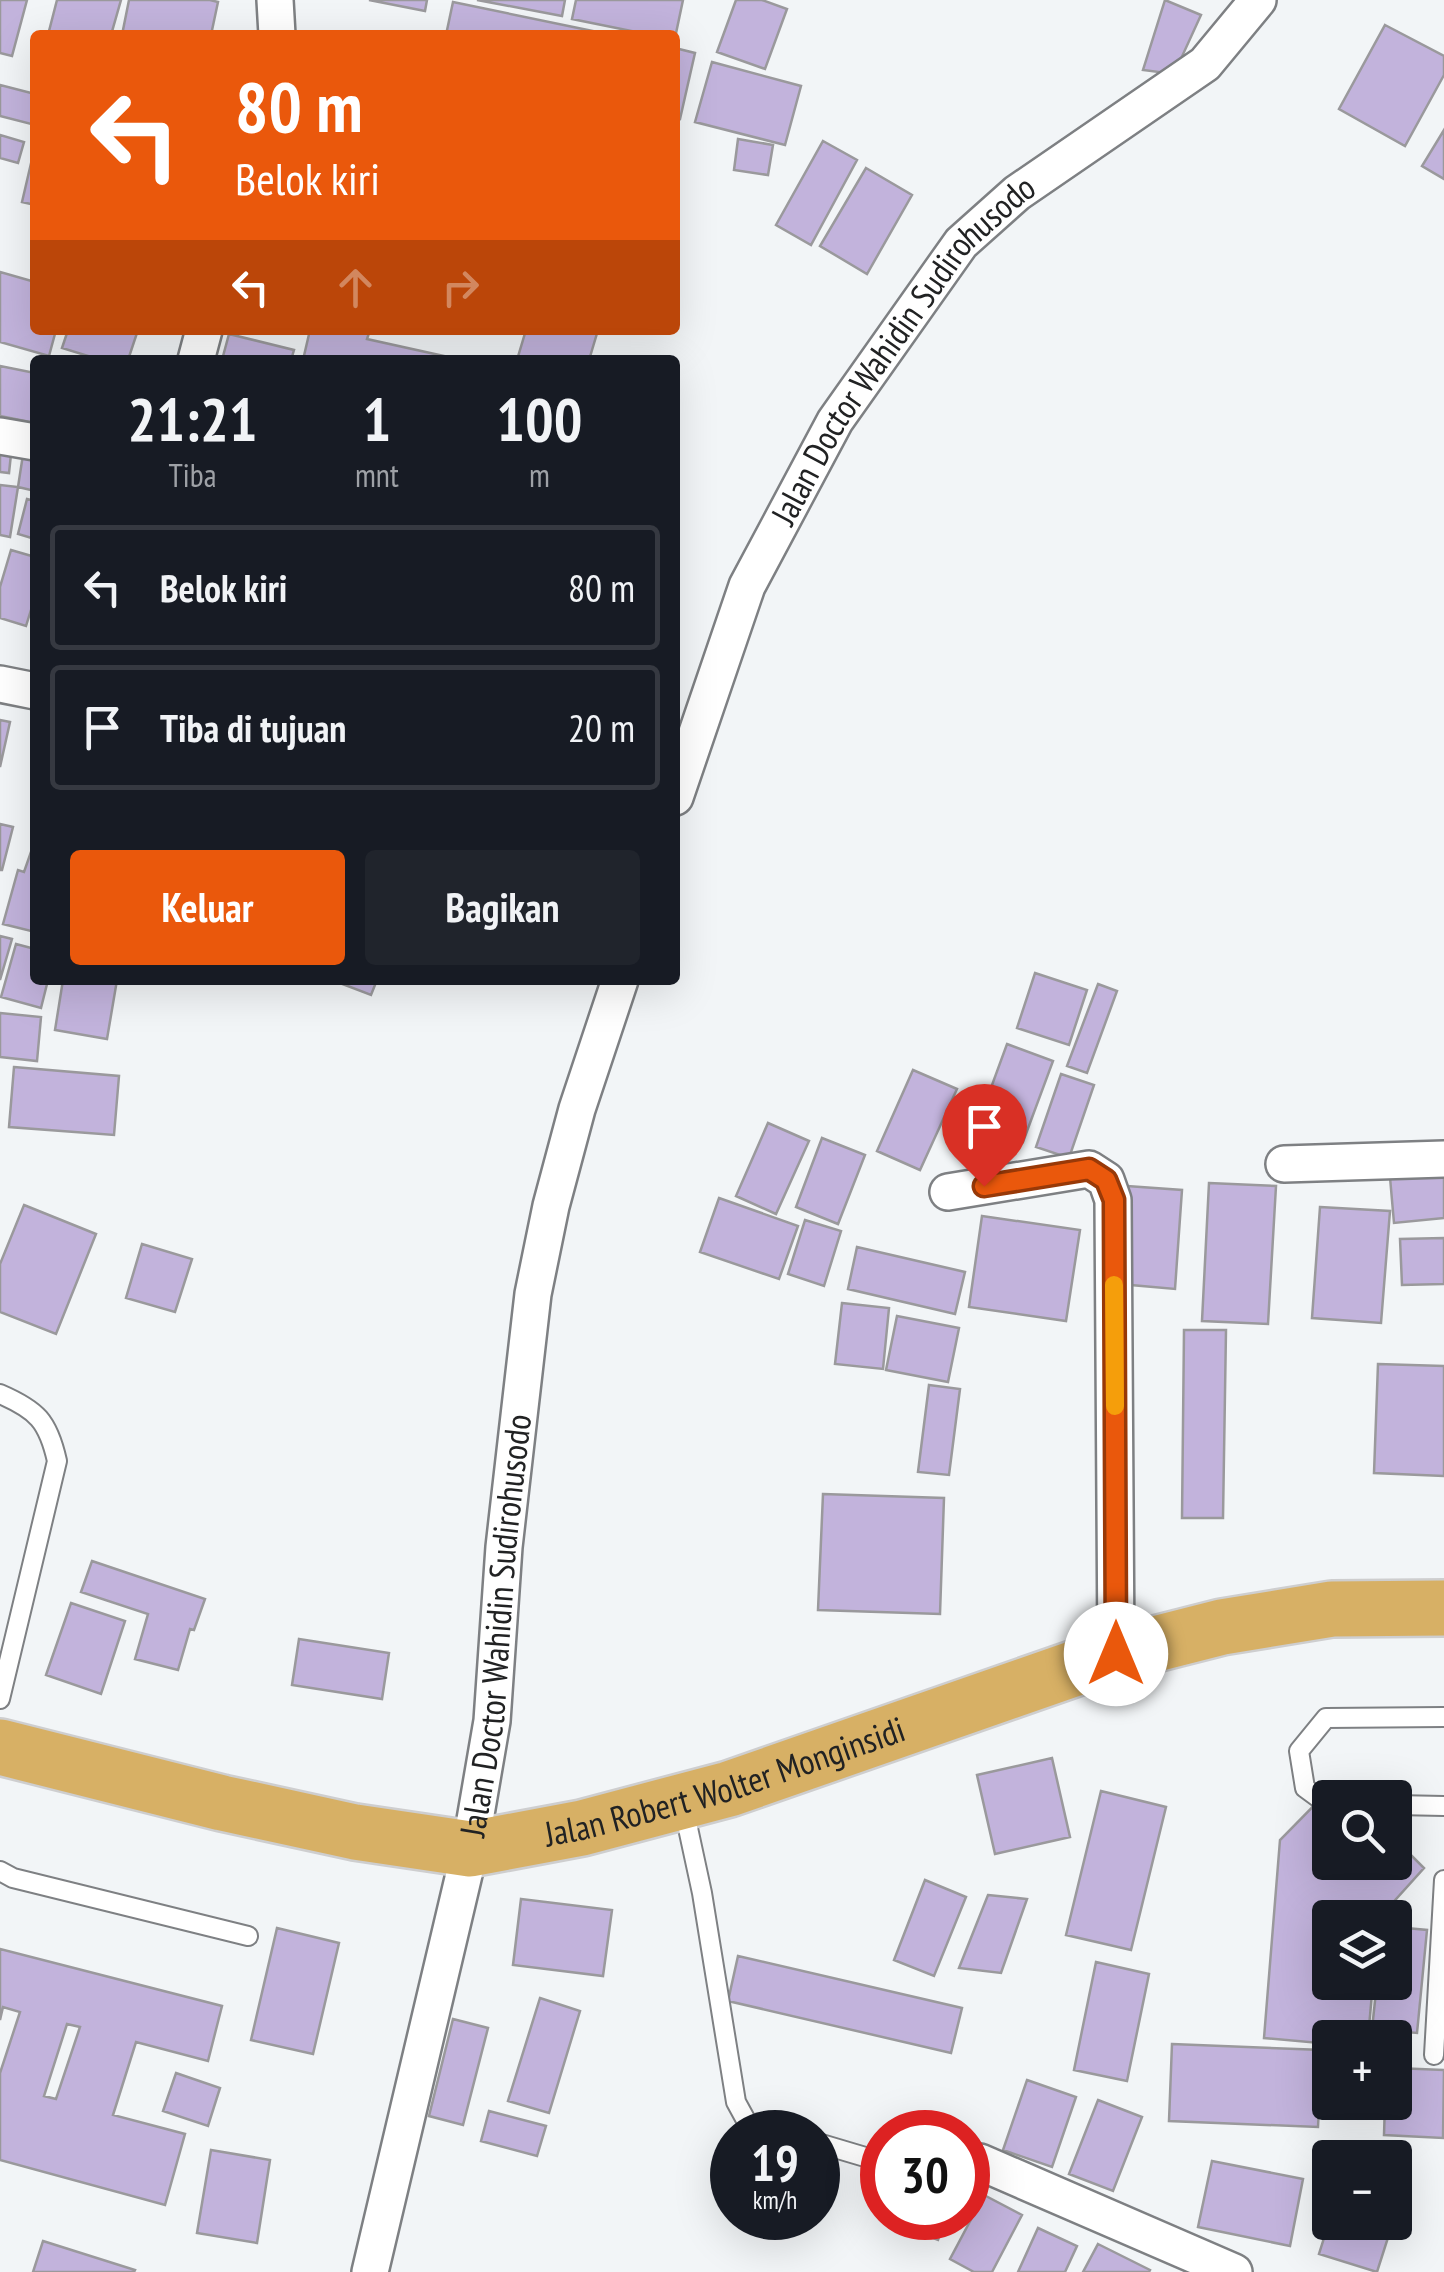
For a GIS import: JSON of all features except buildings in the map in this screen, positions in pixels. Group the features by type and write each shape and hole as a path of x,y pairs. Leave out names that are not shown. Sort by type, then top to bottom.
{"highway":[{"name":"Jalan Robert Wolter Monginsidi","path":"0,1747 336,1828 470,1849 582,1828 682,1802 1116,1654 1222,1627 1332,1609 1444,1608"}],"street":[{"path":"275,0 277,30"},
{"name":"Jalan Doctor Wahidin Sudirohusodo","path":"680,782 747,586 835,420 961,243 1017,193 1205,64 1258,0"},
{"path":"0,436 30,441"},
{"path":"0,684 30,690"},
{"name":"Jalan Doctor Wahidin Sudirohusodo","path":"370,2272 470,1849 492,1721 504,1548 533,1294 577,1110 618,985"},
{"path":"1284,1164 1444,1158"},
{"path":"948,1192 1089,1169 1106,1180 1114,1200 1116,1654"},
{"path":"990,2166 1234,2272"}],"lane":[{"path":"0,1394 39,1416 51,1435 58,1460 0,1698"},
{"path":"1312,1793 1305,1788 1299,1751 1326,1718 1444,1717"},
{"path":"682,1802 740,2110"},
{"path":"1412,1806 1444,1806"},
{"path":"0,1870 13,1878 248,1936"},
{"path":"1434,2055 1444,1880"}],"slow traffic":[{"path":"1114,1285 1115,1406"}],"route":[{"path":"984,1186 1089,1169 1106,1180 1114,1200 1116,1654"}]}
